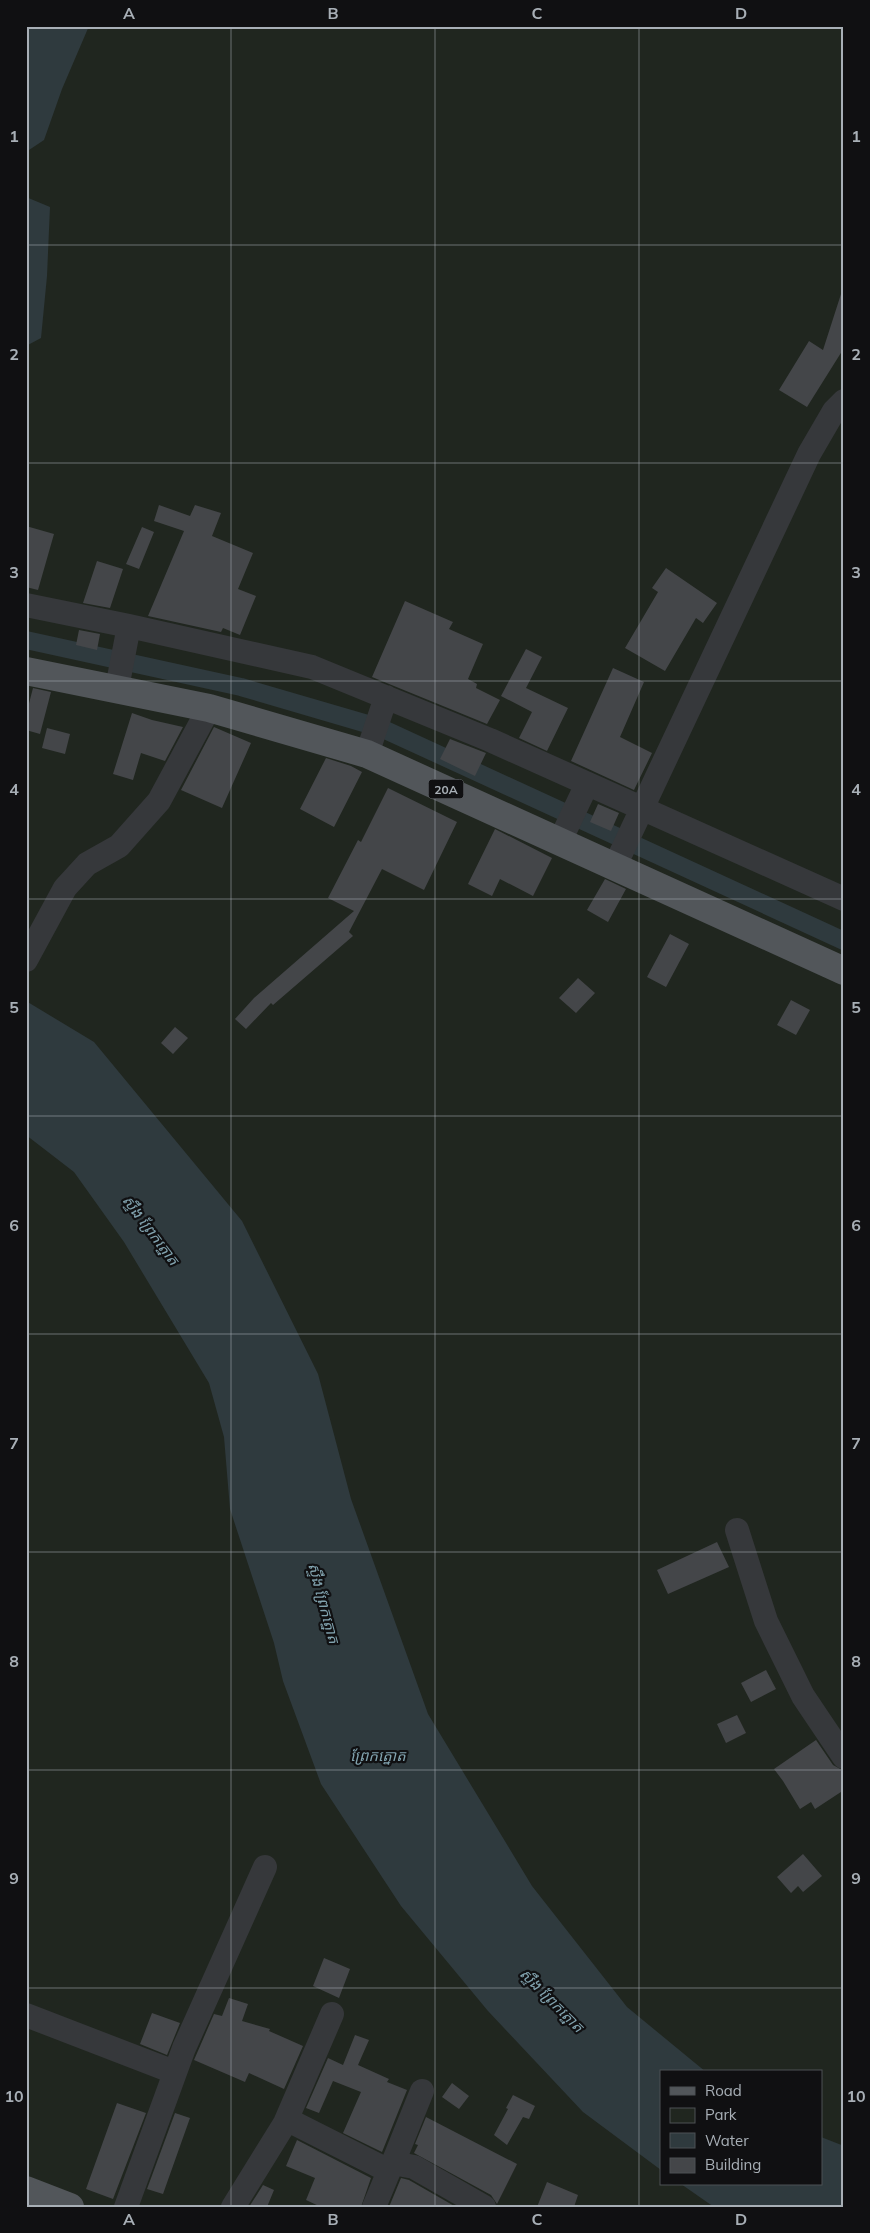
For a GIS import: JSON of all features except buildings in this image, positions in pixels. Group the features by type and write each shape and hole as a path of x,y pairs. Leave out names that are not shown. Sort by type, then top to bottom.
{"main road":[{"name":"20A","path":"26,670 118,680 209,708 370,744 565,830 614,868 844,971"}],"street":[{"path":"614,868 809,454 834,411 844,401"},
{"path":"26,605 128,633 312,667 383,703 584,791 639,812 844,899"},
{"path":"118,680 128,633"},
{"path":"370,744 383,703"},
{"path":"26,960 70,882 87,864 119,846 159,801 209,708"},
{"path":"565,830 584,791"},
{"path":"737,1530 766,1621 803,1696 844,1757"},
{"path":"126,2207 174,2072 265,1867"},
{"path":"233,2207 285,2123 332,2014"},
{"path":"26,2015 174,2072"},
{"path":"374,2207 422,2092"},
{"path":"285,2123 294,2123 391,2167 414,2167 484,2207"}],"green space":[{"path":"26,26 844,26 844,2207 26,2207"}],"water":[{"path":"26,26 89,26 62,89 44,140 26,152"},
{"path":"26,197 50,207 47,276 41,338 26,346"},
{"name":"ព្រែកត្នោត","path":"26,1001 94,1042 242,1221 318,1374 351,1499 428,1714 532,1886 627,2007 704,2070 660,2070 660,2169 583,2112 488,2011 401,1906 321,1784 283,1681 274,1643 230,1509 224,1437 209,1383 124,1242 74,1172 26,1135"},
{"path":"822,2137 844,2146 844,2207 714,2207 684,2186 822,2186"}],"waterway":[{"path":"26,640 241,687 381,728 844,941"}],"water label":[{"name":"ស្ទឹង ព្រែកត្នោត","path":"151,1230"},
{"name":"ស្ទឹង ព្រែកត្នោត","path":"324,1603"},
{"name":"ស្ទឹង ព្រែកត្នោត","path":"552,2000"}]}
